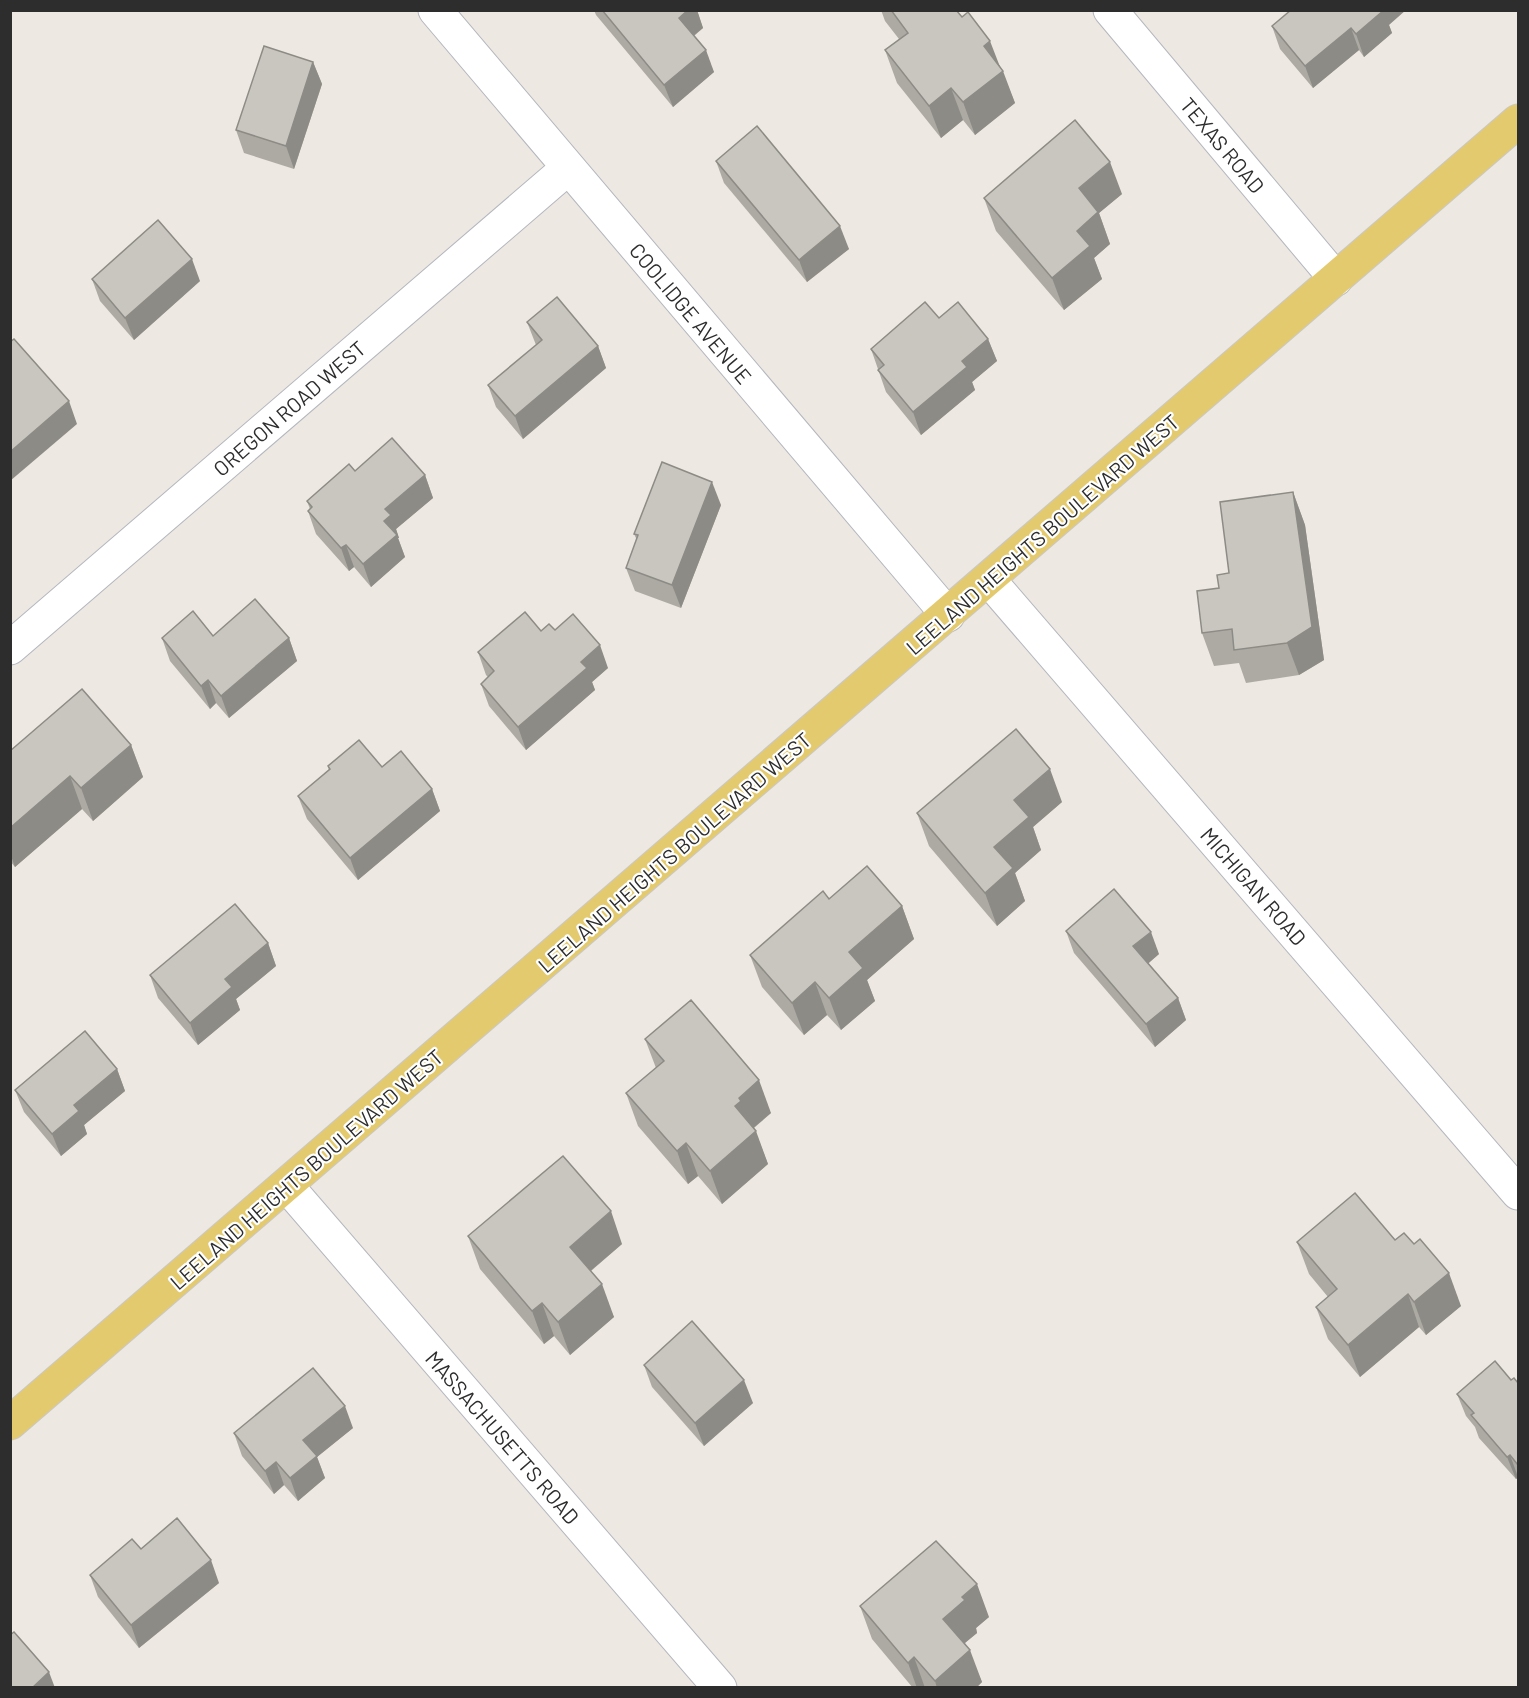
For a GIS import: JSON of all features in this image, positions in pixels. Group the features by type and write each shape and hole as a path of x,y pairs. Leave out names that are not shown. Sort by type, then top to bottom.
{"main road":[{"name":"LEELAND HEIGHTS BOULEVARD WEST","path":"10,1424 1518,121"}],"street":[{"name":"COOLIDGE AVENUE","path":"435,10 948,615"},
{"name":"TEXAS ROAD","path":"1110,10 1336,279"},
{"name":"OREGON ROAD WEST","path":"10,648 568,168"},
{"name":"MICHIGAN ROAD","path":"989,579 1518,1193"},
{"name":"MASSACHUSETTS ROAD","path":"287,1186 720,1688"}],"building":[{"path":"602,10 688,10 679,18 706,50 664,85"},
{"path":"891,10 956,10 962,17 968,12 990,41 984,46 1003,71 963,102 951,88 929,106 885,50 908,33"},
{"path":"1291,10 1384,10 1356,34 1351,28 1305,66 1272,26"},
{"path":"264,46 313,62 286,146 236,130"},
{"path":"1075,120 1110,162 1079,188 1098,212 1077,231 1090,246 1052,278 984,198"},
{"path":"757,126 840,226 799,260 716,161"},
{"path":"158,220 192,259 125,318 92,279"},
{"path":"557,297 598,346 515,416 488,385 542,340 527,322"},
{"path":"925,302 939,318 958,302 988,339 962,361 967,367 913,412 878,370 884,365 871,349"},
{"path":"14,339 69,401 10,452 10,342"},
{"path":"392,438 425,475 385,509 391,515 384,521 397,535 363,564 346,545 341,548 308,511 312,507 307,501 349,464 355,471"},
{"path":"662,462 712,482 672,585 626,568 638,535 634,534"},
{"path":"1293,492 1312,627 1287,643 1234,650 1232,629 1202,633 1197,591 1219,588 1217,575 1229,573 1220,502"},
{"path":"255,599 289,638 221,696 208,680 201,686 162,638 193,611 213,636"},
{"path":"525,612 541,631 549,624 555,630 573,614 600,645 581,662 587,668 518,727 481,684 494,671 478,652"},
{"path":"82,689 131,745 81,788 70,776 10,828 10,751"},
{"path":"1016,729 1050,769 1014,800 1029,817 994,847 1013,868 985,893 917,813"},
{"path":"359,740 382,767 401,751 432,789 350,858 298,796 330,769 328,766"},
{"path":"867,866 902,906 849,952 863,968 829,998 815,982 792,1003 750,955 823,891 829,899"},
{"path":"1114,889 1151,932 1133,946 1178,998 1146,1024 1066,931"},
{"path":"235,904 268,943 225,979 232,987 190,1023 150,975"},
{"path":"691,1000 759,1080 739,1098 741,1101 735,1106 756,1131 710,1171 686,1143 677,1151 626,1093 664,1061 645,1039"},
{"path":"85,1031 117,1069 74,1105 79,1111 52,1134 15,1090"},
{"path":"563,1156 611,1211 570,1247 602,1284 558,1322 542,1303 532,1311 468,1236"},
{"path":"1355,1193 1395,1240 1404,1233 1414,1244 1420,1239 1449,1273 1414,1302 1408,1294 1348,1345 1316,1307 1337,1289 1297,1242"},
{"path":"692,1321 744,1380 695,1423 644,1365"},
{"path":"1495,1361 1511,1380 1514,1378 1518,1383 1518,1465 1510,1455 1507,1457 1471,1415 1474,1413 1457,1394"},
{"path":"313,1368 345,1406 303,1440 317,1456 290,1478 276,1462 265,1471 234,1433"},
{"path":"177,1518 211,1560 131,1625 90,1575 132,1539 141,1549"},
{"path":"936,1541 977,1584 962,1597 965,1600 943,1619 970,1650 935,1681 914,1657 908,1663 860,1606"},
{"path":"14,1632 49,1672 32,1688 10,1688 10,1635"}]}
